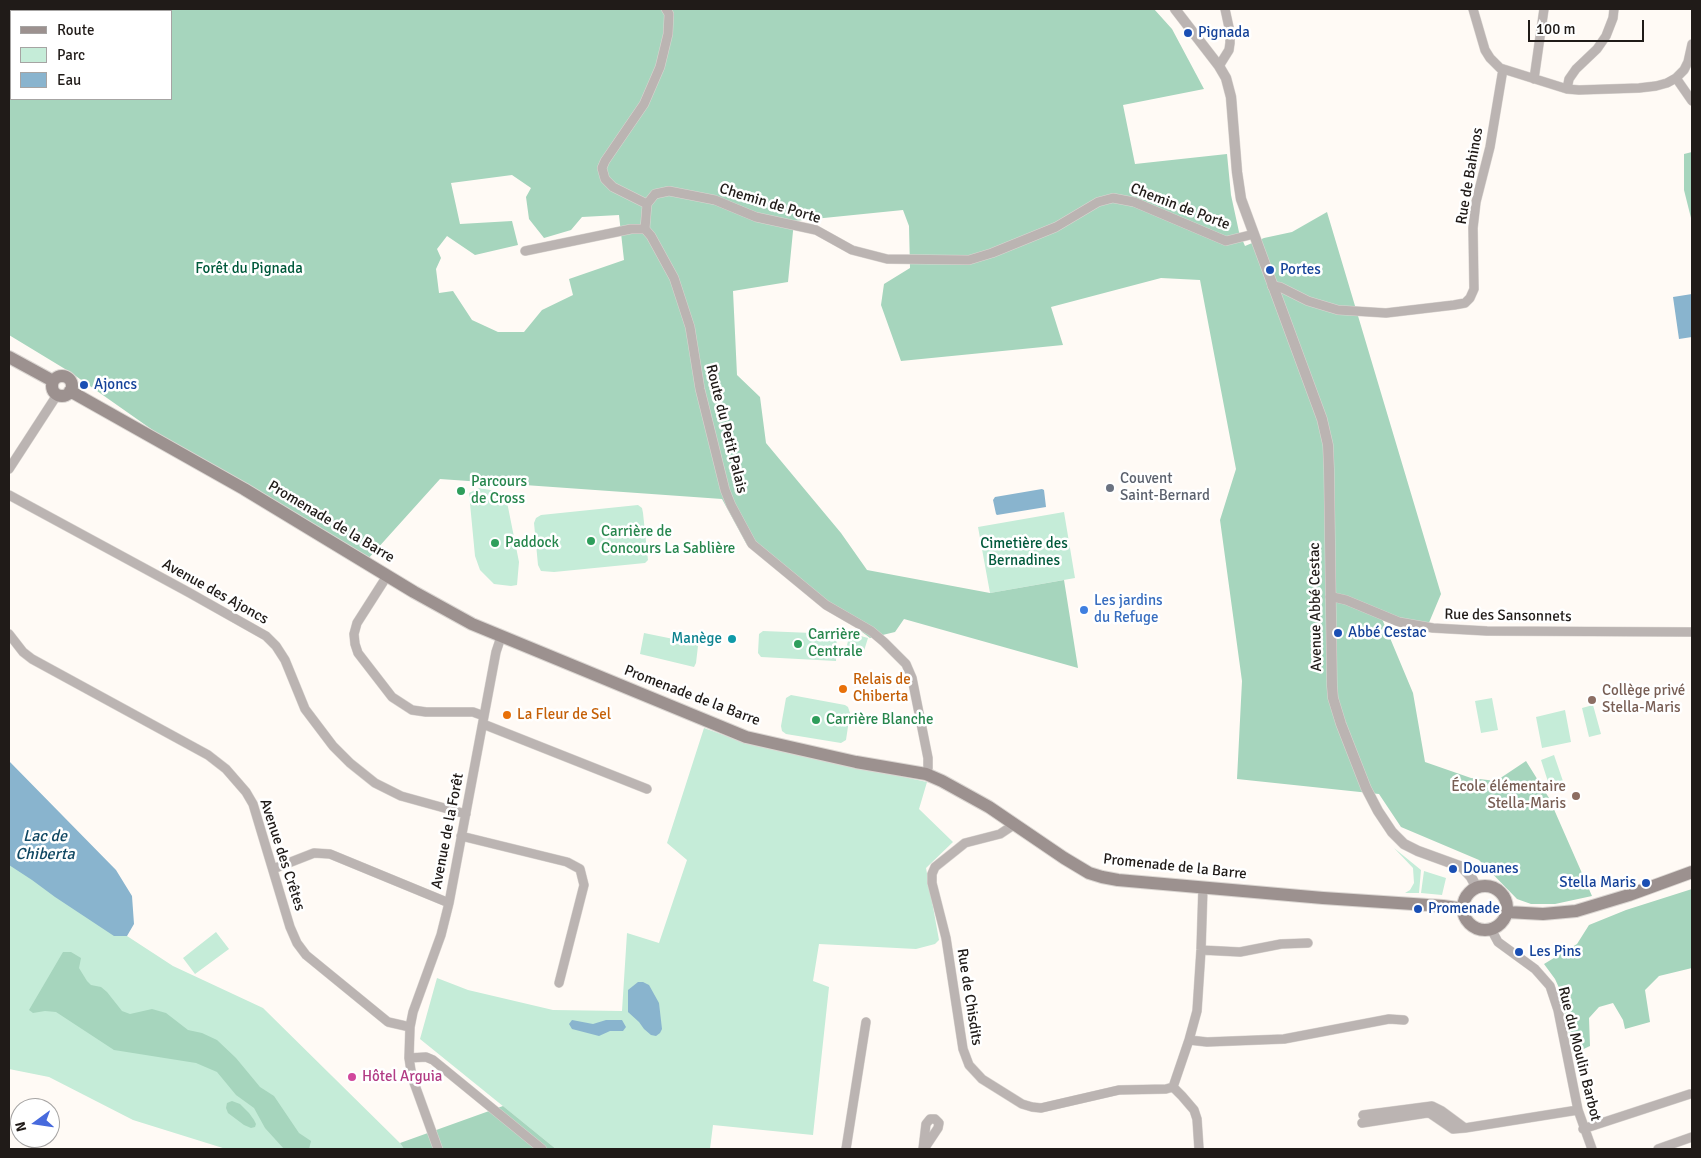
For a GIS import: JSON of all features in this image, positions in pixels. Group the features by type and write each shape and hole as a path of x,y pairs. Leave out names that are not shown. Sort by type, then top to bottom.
{"main road":[{"path":"9,358 53,381"},
{"path":"58,376 67,378 72,384 70,391 64,395 57,395 52,388 53,381 58,376"},
{"name":"Promenade de la Barre","path":"70,391 244,489 387,576 472,624 746,737 856,762 926,774 989,807 1064,858 1102,877 1322,898 1464,909"},
{"path":"1507,912 1543,914 1582,910 1692,872"},
{"path":"1490,887 1501,894 1507,906 1507,912 1501,923 1491,930 1472,926 1464,909 1467,896 1477,888 1490,887"}],"street":[{"path":"524,251 632,229 645,229 647,204 614,187 605,180 602,168 644,104 660,67 668,34 668,14 666,9"},
{"name":"Avenue Abbé Cestac","path":"1175,9 1219,66 1226,78 1231,97 1238,185 1241,199 1322,419 1328,445 1333,698 1341,724 1366,788 1392,832 1404,844 1462,867 1471,877 1477,888"},
{"path":"1219,66 1229,50 1230,43 1230,32 1225,9"},
{"path":"1473,9 1484,50 1494,64 1503,70 1568,89 1656,86 1667,83 1684,70 1692,44"},
{"path":"1534,79 1544,9"},
{"path":"1568,89 1569,79 1576,69 1597,49 1606,36 1613,18 1614,9"},
{"name":"Rue de Bahinos","path":"1272,286 1280,286 1308,302 1338,310 1386,313 1465,303 1470,298 1474,289 1473,228 1476,202 1490,147 1503,70"},
{"path":"1676,78 1692,101"},
{"name":"Chemin de Porte","path":"647,204 655,194 669,191 715,200 756,217 816,230 852,250 887,259 968,260 992,253 1056,227 1098,202 1113,198 1134,202 1226,241 1254,234"},
{"name":"Route du Petit Palais","path":"645,229 651,236 674,278 690,327 700,389 730,505 752,544 826,605 878,636 906,664 912,678 928,758 926,774"},
{"path":"9,469 57,395"},
{"name":"Avenue des Ajoncs","path":"9,495 266,636 276,646 285,660 305,708 333,746 350,764 375,783 401,796 466,814"},
{"path":"387,576 358,623 354,634 358,653 392,697 412,710 426,712 473,712 483,720 647,789"},
{"name":"Rue des Sansonnets","path":"1330,597 1346,600 1398,622 1433,628 1487,632 1692,632"},
{"name":"Avenue des Crêtes","path":"9,634 23,652 32,659 208,755 226,768 246,792 253,804 290,927 297,943 306,955 388,1022 410,1027"},
{"name":"Avenue de la Forêt","path":"410,1027 413,1012 441,935 449,902 496,652 501,637"},
{"name":"Rue de Chisdits","path":"1015,824 1000,834 965,842 935,867 932,874 932,882 946,938 963,1049 969,1065 982,1079 1022,1104 1032,1108 1041,1108 1119,1090 1166,1090 1173,1087"},
{"path":"461,836 566,862 580,869 584,885 559,984"},
{"path":"273,869 314,853 330,854 449,902"},
{"path":"1199,1149 1197,1119 1194,1110 1173,1087 1197,1011 1203,887"},
{"name":"Rue du Moulin Barbot","path":"1491,930 1498,942 1535,969 1550,986 1556,1002 1578,1110 1583,1129 1592,1149"},
{"path":"1201,950 1240,952 1281,944 1308,943"},
{"path":"1189,1040 1198,1042 1284,1039 1389,1019 1404,1020"},
{"path":"846,1149 866,1022"},
{"path":"410,1027 409,1058 415,1088 438,1149"},
{"path":"409,1058 426,1057 433,1060 542,1149"},
{"path":"1583,1129 1690,1094"},
{"path":"1362,1119 1432,1106 1465,1128 1578,1110"},
{"path":"1658,1149 1692,1138"}],"green space":[{"name":"Forêt du Pignada","path":"9,9 1154,9 1172,29 1204,89 1123,105 1135,164 1227,154 1231,195 1239,232 1245,246 1264,238 1292,232 1327,212 1441,594 1428,625 1380,614 1413,693 1425,762 1471,778 1496,781 1526,761 1549,798 1592,896 1555,904 1531,904 1517,899 1479,860 1401,827 1379,794 1237,779 1242,681 1220,520 1236,469 1200,280 1161,278 1051,307 1063,345 901,361 881,305 884,284 910,268 909,226 903,210 794,221 788,282 733,291 737,375 760,397 766,443 841,533 867,570 990,593 1064,580 1078,668 904,619 895,632 870,638 747,545 722,499 440,479 367,560 218,476 70,372 9,335","holes":["512,175 531,188 526,197 529,219 544,238 571,230 582,217 619,215 624,260 569,279 573,295 542,310 524,332 498,332 472,320 453,291 439,293 436,269 441,258 437,249 447,236 475,255 518,245 512,221 460,224 451,183"]},
{"path":"1692,152 1692,222 1684,190 1684,154"},
{"name":"Paddock","path":"479,488 496,491 507,502 519,562 517,585 494,584 480,570 475,556 469,493"},
{"name":"Carrière de Concours La Sablière","path":"638,505 642,508 643,513 648,560 645,563 554,572 541,571 538,565 534,523 536,518 541,515"},
{"name":"Cimetière des Bernadines","path":"1064,512 1075,578 990,593 978,527"},
{"name":"Carrière Centrale","path":"763,631 837,634 836,661 761,657 758,653 759,634"},
{"path":"644,633 693,643 698,646 694,667 640,654"},
{"path":"850,633 868,638 863,654 846,649"},
{"name":"Carrière Blanche","path":"791,695 848,707 850,713 846,740 841,743 786,734 782,731 781,726 786,698"},
{"path":"1492,698 1498,730 1481,733 1475,701"},
{"path":"1593,705 1601,734 1589,737 1582,708"},
{"path":"1565,710 1571,742 1542,748 1536,717"},
{"path":"704,728 743,742 927,782 919,809 953,842 926,868 939,940 935,944 916,949 819,944 813,981 829,987 813,1135 713,1125 710,1149 556,1149 420,1039 437,978 468,990 553,1010 622,1011 627,933 659,943 687,860 667,843"},
{"path":"1554,755 1565,787 1551,791 1541,760"},
{"path":"9,768 130,900 127,936 173,966 263,1008 404,1149 226,1149 133,1120 49,1077 9,1069"},
{"path":"1394,848 1421,870 1419,893 1405,893 1410,890 1414,883 1413,868"},
{"path":"1424,871 1446,878 1442,895 1421,893"},
{"path":"1692,889 1692,968 1659,976 1645,990 1650,1022 1625,1029 1623,1020 1613,1003 1599,1007 1589,1018 1590,1046 1573,1054 1560,990 1555,979 1544,964 1577,944 1589,925 1626,910"},
{"path":"216,932 229,949 195,974 183,958"},
{"path":"63,952 71,952 81,958 79,968 87,981 91,985 101,987 107,992 122,1011 130,1014 152,1009 166,1013 188,1030 202,1033 217,1040 236,1058 260,1087 274,1096 299,1133 311,1141 309,1149 284,1149 265,1128 254,1108 236,1095 217,1072 196,1063 114,1050 56,1012 33,1013 29,1010"},
{"path":"232,1101 240,1104 249,1113 256,1124 255,1127 251,1128 244,1125 228,1113 227,1103"},
{"path":"503,1106 556,1149 404,1149 400,1143"}],"water":[{"path":"1692,294 1692,337 1679,339 1673,297"},
{"path":"1044,490 1046,507 996,514 993,500 995,497"},
{"name":"Lac de Chiberta","path":"9,761 116,870 132,896 134,924 127,936 114,936 9,865"},
{"path":"638,982 649,985 659,1003 662,1029 656,1036 651,1035 644,1029 628,1012 628,990"},
{"path":"572,1020 593,1024 606,1020 622,1020 626,1027 623,1031 610,1031 599,1036 572,1029 569,1024"}],"place":[{"name":"Pignada","path":"1188,33"},
{"name":"Portes","path":"1270,270"},
{"name":"Ajoncs","path":"84,385"},
{"name":"Couvent Saint-Bernard","path":"1110,488"},
{"name":"Parcours de Cross","path":"461,491"},
{"name":"Carrière de Concours La Sablière","path":"591,541"},
{"name":"Paddock","path":"495,543"},
{"name":"Les jardins du Refuge","path":"1084,610"},
{"name":"Abbé Cestac","path":"1338,633"},
{"name":"Manège","path":"732,639"},
{"name":"Carrière Centrale","path":"798,644"},
{"name":"Relais de Chiberta","path":"843,689"},
{"name":"Collège privé Stella-Maris","path":"1592,700"},
{"name":"La Fleur de Sel","path":"507,715"},
{"name":"Carrière Blanche","path":"816,720"},
{"name":"École élémentaire Stella-Maris","path":"1576,796"},
{"name":"Douanes","path":"1453,869"},
{"name":"Stella Maris","path":"1646,883"},
{"name":"Promenade","path":"1418,909"},
{"name":"Les Pins","path":"1519,952"},
{"name":"Hôtel Arguia","path":"352,1077"}]}
